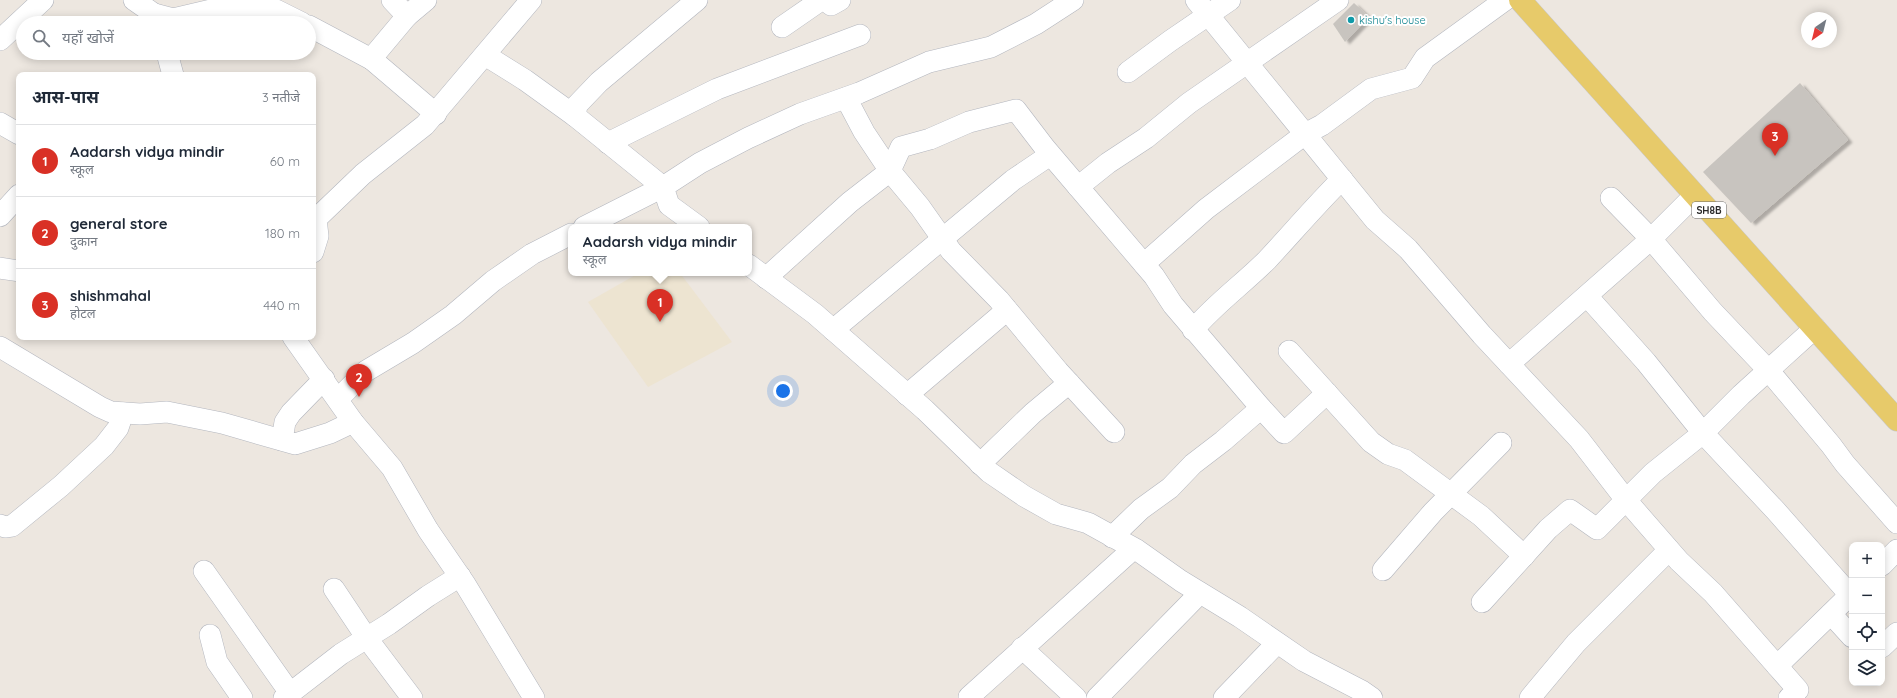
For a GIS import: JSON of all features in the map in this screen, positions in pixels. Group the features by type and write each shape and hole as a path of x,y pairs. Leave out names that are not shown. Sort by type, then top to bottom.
{"main road":[{"name":"SH8B","path":"1520,0 1897,420"}],"street":[{"path":"25,16 42,0"},
{"path":"134,0 154,16"},
{"path":"392,0 407,16"},
{"path":"369,58 371,58 407,16 426,0"},
{"path":"316,242 318,236 316,219 381,158 405,142 436,114 531,0"},
{"path":"575,116 577,105 599,82 697,0"},
{"path":"782,27 821,0"},
{"path":"826,0 831,5 840,0"},
{"path":"590,224 663,187 700,163 748,138 800,114 846,98 929,62 991,47 1036,24 1073,0"},
{"path":"1128,72 1201,8 1230,0"},
{"path":"1078,187 1108,163 1146,138 1190,103 1338,0"},
{"path":"1144,264 1206,209 1305,134 1322,125 1371,89 1412,78 1425,58 1505,0"},
{"path":"186,16 228,6 276,10 288,16"},
{"path":"1201,8 1375,220 1408,249 1482,335 1579,439 1626,500 1669,550 1713,593 1777,666 1797,695"},
{"path":"0,40 16,25"},
{"path":"316,30 369,58 436,114"},
{"path":"608,143 718,89 860,35"},
{"path":"485,55 525,80 575,116 663,187 669,205 695,224"},
{"path":"169,60 172,72"},
{"path":"846,98 864,132 890,171 951,251 1007,310 1069,383 1114,432"},
{"path":"766,278 850,202 890,171 901,147 930,139 970,122 1016,110 1050,154 1154,276 1173,305 1193,330 1243,385 1284,434 1327,393"},
{"path":"0,123 16,132"},
{"path":"833,330 1013,180 1050,154"},
{"path":"1193,330 1208,313 1226,299 1266,260 1312,209 1342,179"},
{"path":"1509,364 1651,239 1695,195"},
{"path":"0,216 16,198"},
{"path":"1611,198 1651,239 1713,312 1769,371 1831,444 1845,464 1897,523"},
{"path":"338,399 366,371 413,343 453,315 493,281 532,254 568,236"},
{"path":"752,267 815,314 925,410 988,472 1024,496 1056,514 1088,523 1133,548 1304,661 1361,695"},
{"path":"0,268 16,271"},
{"path":"1587,296 1646,362 1703,433 1729,459 1849,592"},
{"path":"907,395 1007,310"},
{"path":"1482,602 1548,529 1570,510 1597,529 1653,473 1703,433 1741,395 1815,328"},
{"path":"295,340 353,422 392,468 428,530 460,576 534,698"},
{"path":"0,347 100,407 111,412 140,414 167,412 222,423 295,444 330,433 353,422"},
{"path":"1289,351 1371,442 1388,454 1405,460 1481,516 1524,556"},
{"path":"282,440 285,422 291,413 324,379"},
{"path":"980,464 1032,413 1069,383"},
{"path":"1112,537 1142,509 1170,488 1193,464 1223,441 1261,408"},
{"path":"0,525 5,527 12,526 88,463 118,428 123,413"},
{"path":"1383,570 1451,494 1501,443"},
{"path":"969,697 1133,548"},
{"path":"1530,698 1576,643 1669,550"},
{"path":"1885,563 1897,550"},
{"path":"204,571 287,696 366,637 460,576"},
{"path":"334,589 366,637 412,698"},
{"path":"1097,698 1200,593"},
{"path":"1777,666 1809,633 1832,614 1849,596"},
{"path":"1832,614 1849,634"},
{"path":"1885,644 1897,633"},
{"path":"210,635 217,662 242,698"},
{"path":"1224,698 1278,643"},
{"path":"1022,648 1076,698"}],"shaded area":[{"path":"634,276 682,276 732,342 648,387 588,302"}],"building":[{"name":"kishu's house","path":"1354,3 1369,17 1345,42 1333,24"},
{"path":"1800,83 1848,140 1751,223 1703,172"}],"place":[{"name":"kishu's house","path":"1351,20"},
{"name":"shishmahal","path":"1775,156"},
{"name":"Aadarsh vidya mindir","path":"660,322"},
{"name":"general store","path":"359,397"}]}
